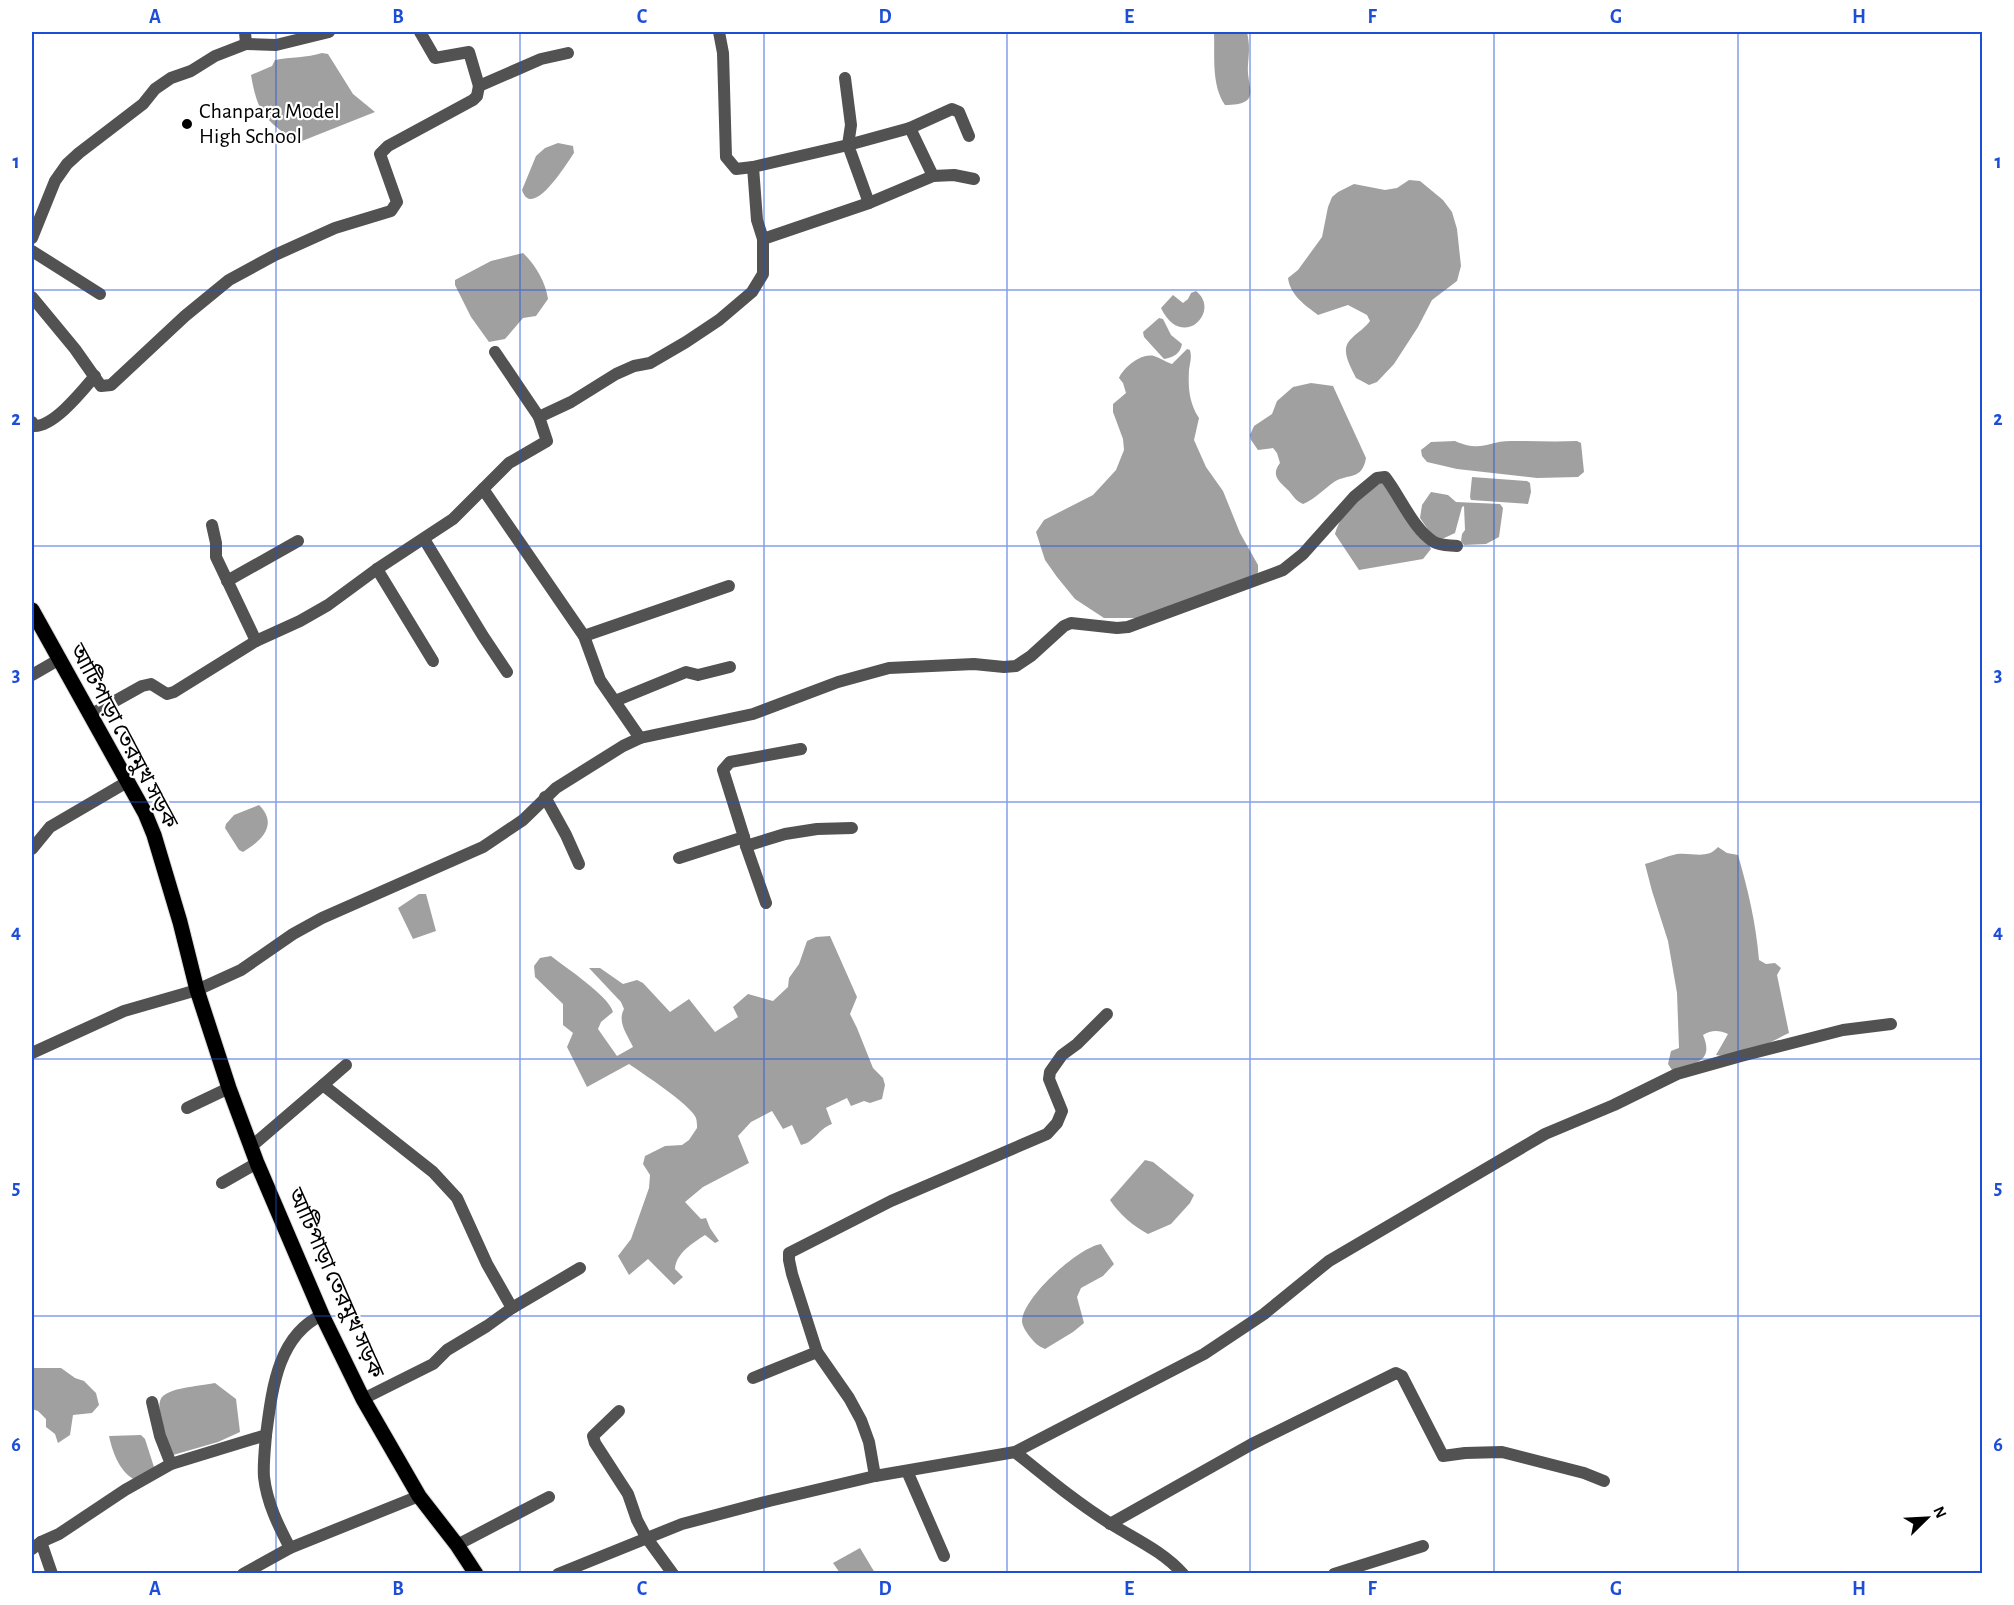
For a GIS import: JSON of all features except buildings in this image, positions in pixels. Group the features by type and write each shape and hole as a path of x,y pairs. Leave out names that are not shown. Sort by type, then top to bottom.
{"main road":[{"name":"আটিপাড়া তেরমুখ সড়ক","path":"32,610 145,813 154,835 197,990 228,1088 257,1163 322,1315 363,1399 419,1496 476,1574"}],"street":[{"path":"32,238 55,181 67,164 78,153 143,104 155,89 245,38 276,45 329,32"},
{"path":"32,297 101,386 111,385 185,316 229,280 275,255 335,228 392,211 397,202 380,154 388,146 473,100 477,96 479,86 469,52 435,58 420,32"},
{"path":"719,32 723,53 726,157 736,169 848,145 910,128 952,109 959,112 969,136"},
{"path":"479,86 541,59 568,53"},
{"path":"845,78 851,125 848,145 869,203"},
{"path":"910,128 933,176"},
{"path":"539,417 571,402 616,374 634,366 650,363 686,342 719,320 752,292 763,274 763,239 757,219 753,167"},
{"path":"763,239 869,203 933,176 954,175 974,179"},
{"path":"32,250 100,294"},
{"path":"90,715 142,686 151,684 167,694 174,692 256,641 328,605 377,569 453,519 509,463 547,441 539,417 495,352"},
{"path":"32,422 34,426 45,424 70,404 95,376"},
{"path":"32,1053 124,1011 197,990 241,970 293,934 322,918 483,847 523,820 545,797 570,778 640,738 753,714 838,682 889,668 974,664 1016,666 1031,656 1064,626 1071,623 1128,627 1284,570 1303,554 1354,498 1377,478 1385,477 1417,524 1432,541 1441,545 1457,546"},
{"path":"483,489 584,636 600,680 640,738"},
{"path":"212,525 216,557 256,641"},
{"path":"424,539 507,672"},
{"path":"227,581 298,541"},
{"path":"377,569 433,661"},
{"path":"584,636 729,586"},
{"path":"32,675 58,660"},
{"path":"615,701 686,672 698,675 730,667"},
{"path":"766,903 723,770 730,762 801,749"},
{"path":"32,849 50,827 127,782"},
{"path":"545,797 579,864"},
{"path":"679,858 745,841 785,834 817,829 852,828"},
{"path":"875,1476 869,1442 861,1420 849,1398 817,1352 792,1274 789,1253 899,1197 1047,1134 1057,1123 1062,1111 1049,1079 1053,1066 1107,1014"},
{"path":"558,1574 682,1524 875,1476 1015,1452 1204,1354 1264,1314 1329,1261 1545,1134 1614,1106 1677,1074 1843,1030 1891,1024"},
{"path":"252,1146 346,1065"},
{"path":"324,1084 433,1173 457,1198 487,1264 512,1308"},
{"path":"187,1108 228,1088"},
{"path":"222,1183 257,1163"},
{"path":"363,1399 433,1364 447,1350 580,1268"},
{"path":"290,1548 273,1515 264,1476 272,1389 277,1371 292,1339 315,1318 322,1315"},
{"path":"753,1377 817,1352"},
{"path":"1110,1524 1252,1444 1396,1373 1402,1376 1443,1456 1502,1452 1584,1473 1604,1481"},
{"path":"152,1401 160,1436 171,1464"},
{"path":"619,1411 593,1436 595,1443 628,1494 646,1537 673,1574"},
{"path":"52,1574 36,1545 59,1534 125,1490 171,1464 266,1435"},
{"path":"1015,1452 1066,1494 1152,1549 1183,1574"},
{"path":"907,1471 944,1556"},
{"path":"243,1574 290,1548 419,1496"},
{"path":"457,1545 549,1497"},
{"path":"1334,1574 1423,1546"}],"shaded area":[{"path":"1214,32 1247,32 1250,93 1245,102 1225,105 1221,97 1215,70"},
{"path":"328,54 353,94 375,112 297,143 271,122 260,108 251,75 272,66 275,60"},
{"path":"558,143 573,146 574,153 541,195 533,199 527,198 522,190 536,156 545,148"},
{"path":"1409,180 1420,181 1443,200 1452,212 1457,229 1461,266 1457,281 1432,300 1394,364 1377,382 1369,385 1356,378 1346,352 1348,342 1370,321 1367,315 1348,305 1318,315 1295,295 1288,278 1298,270 1322,237 1328,207 1332,197 1338,192 1354,184 1385,190 1397,188"},
{"path":"523,253 539,274 548,299 536,316 523,318 505,339 489,342 471,317 455,285 455,280 491,261"},
{"path":"1196,291 1203,299 1202,317 1196,324 1179,327 1170,321 1161,308 1173,295 1183,303 1191,293"},
{"path":"1159,318 1163,319 1171,335 1182,344 1176,354 1164,359 1144,337 1143,332"},
{"path":"1187,349 1190,350 1191,355 1190,395 1199,418 1194,440 1206,467 1223,491 1240,533 1258,565 1258,572 1254,578 1142,618 1104,618 1075,599 1057,577 1045,560 1036,532 1044,520 1093,495 1116,470 1124,450 1123,439 1113,412 1113,404 1126,393 1119,378 1125,370 1139,359 1149,356 1172,364"},
{"path":"1311,383 1333,386 1366,458 1358,473 1339,479 1303,504 1295,499 1277,478 1276,472 1280,463 1277,453 1273,448 1258,450 1250,435 1254,426 1272,414 1277,401 1293,387"},
{"path":"1455,441 1478,446 1503,441 1577,441 1581,443 1584,472 1578,477 1537,478 1457,469 1427,462 1422,456 1421,450 1431,442"},
{"path":"1472,477 1527,481 1530,483 1531,492 1528,504 1471,500"},
{"path":"1382,482 1431,549 1423,559 1359,570 1335,534 1343,516 1356,499 1371,486"},
{"path":"1431,492 1448,495 1456,502 1500,504 1503,508 1499,537 1486,544 1464,545 1461,541 1465,530 1464,506 1455,533 1440,540 1434,538 1420,518 1422,505"},
{"path":"259,805 267,819 265,832 256,843 243,852 239,850 225,828 226,824 234,815"},
{"path":"1718,847 1727,853 1738,855 1751,907 1759,960 1766,964 1775,963 1781,968 1777,975 1789,1033 1754,1050 1725,1056 1716,1055 1728,1034 1718,1031 1709,1032 1703,1035 1706,1044 1704,1057 1694,1064 1672,1070 1668,1064 1671,1051 1679,1048 1677,993 1668,941 1645,864 1677,854 1709,853"},
{"path":"419,894 426,894 436,931 413,939 398,908"},
{"path":"830,936 857,997 850,1014 873,1068 883,1078 885,1085 882,1099 870,1103 864,1101 851,1106 847,1098 826,1108 832,1124 801,1145 792,1125 783,1129 772,1111 751,1122 738,1136 749,1163 703,1187 685,1202 701,1219 706,1218 719,1241 715,1243 705,1235 686,1249 678,1258 675,1269 683,1277 674,1285 648,1259 629,1275 618,1256 631,1239 649,1188 650,1175 643,1164 645,1156 665,1146 682,1145 689,1140 697,1128 696,1118 685,1105 629,1064 587,1087 567,1047 573,1033 563,1025 563,1004 535,977 534,966 540,958 551,956 604,998 613,1012 601,1022 598,1029 617,1056 633,1047 622,1023 624,1009 621,1002 589,968 600,968 623,984 637,980 643,983 670,1012 689,999 715,1032 738,1017 733,1007 748,994 773,1001 788,987 789,978 799,964 807,941 816,937"},
{"path":"1145,1160 1153,1162 1194,1195 1190,1203 1171,1224 1148,1234 1127,1219 1110,1200"},
{"path":"1101,1244 1114,1264 1103,1276 1081,1288 1077,1297 1084,1323 1045,1349 1040,1347 1032,1339 1022,1321 1032,1299 1067,1263 1091,1247"},
{"path":"32,1368 61,1368 75,1378 84,1381 96,1393 99,1405 92,1413 73,1415 70,1435 58,1443 55,1434 46,1427 46,1419 38,1411 32,1409"},
{"path":"215,1383 236,1399 240,1432 218,1442 173,1455 162,1424 160,1401 163,1396 174,1391"},
{"path":"141,1435 145,1439 154,1467 137,1481 126,1473 118,1462 109,1436"},
{"path":"860,1548 875,1573 840,1573 833,1563"}],"place":[{"name":"Chanpara Model High School","path":"187,124"}]}
